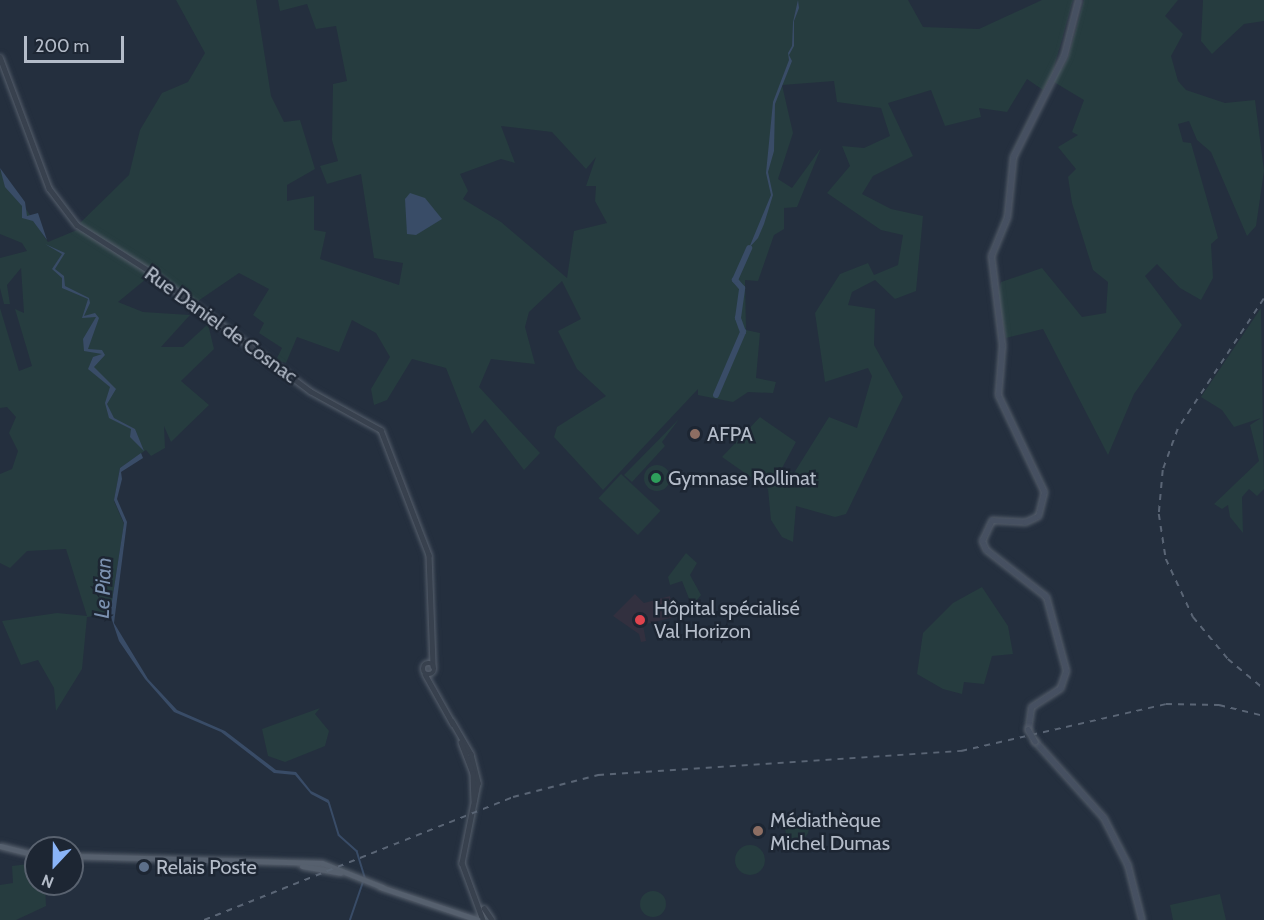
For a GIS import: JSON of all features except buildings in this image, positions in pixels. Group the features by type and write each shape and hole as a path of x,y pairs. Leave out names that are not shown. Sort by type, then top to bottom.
{"main road":[{"path":"1078,0 1064,55 1017,148 1007,218 991,256 1002,345 998,395 1040,480 1043,504 1029,521 993,520 982,537 986,550 1043,593 1057,624 1066,678 1060,688 1031,707 1028,729 1035,741 1104,818 1128,865 1142,920"},
{"path":"0,846 24,852"},
{"path":"84,856 313,865 476,919"},
{"path":"313,865 363,880"},
{"path":"441,908 454,914 476,919"}],"street":[{"name":"Rue Daniel de Cosnac","path":"0,57 49,188 77,225 151,272 255,353 379,433 426,541 430,564 433,673"},
{"path":"432,658 427,664 425,674 474,761 478,790 462,863 483,920"},
{"path":"427,664 433,666"},
{"path":"425,674 433,673 432,685"},
{"path":"452,721 472,768 478,790"},
{"path":"458,734 474,761"},
{"path":"472,768 475,802"},
{"path":"476,919 478,902"},
{"path":"478,902 490,919"}],"shaded area":[{"name":"Hôpital spécialisé Val Horizon","path":"635,594 644,603 670,596 674,617 643,625 646,641 641,642 639,634 613,616"}],"green space":[{"path":"176,0 256,0 271,96 284,122 300,120 315,169 287,185 287,201 314,196 314,230 326,232 320,259 399,285 403,263 374,258 361,174 327,184 320,166 338,161 332,140 333,84 347,81 336,26 316,29 307,4 280,11 278,0 908,0 923,27 979,29 1042,0 1073,0 1053,71 1062,69 1068,58 1084,0 1178,0 1165,16 1183,34 1171,56 1178,81 1186,90 1225,103 1255,100 1264,171 1256,226 1247,236 1211,152 1197,140 1189,121 1178,124 1183,142 1191,143 1218,238 1211,244 1213,278 1201,300 1180,288 1157,264 1145,276 1182,325 1134,394 1108,455 1043,329 1006,338 998,296 1001,282 1042,268 1082,317 1106,313 1108,282 1093,270 1072,203 1068,177 1076,169 1058,147 1078,135 1072,132 1084,100 1049,79 1043,90 1027,79 1007,112 979,108 981,117 945,126 931,90 888,103 913,156 873,176 862,194 891,209 923,216 916,291 895,299 875,280 852,292 848,305 875,309 874,345 903,397 846,514 835,517 796,506 793,542 782,537 771,520 768,489 722,457 760,417 796,442 774,483 787,469 794,473 829,417 857,428 872,376 868,368 825,382 815,313 840,274 868,263 874,275 898,265 903,235 881,230 827,193 850,166 842,146 864,148 890,136 881,108 837,102 834,81 782,85 793,133 778,179 792,188 821,148 797,207 784,208 784,229 774,235 758,281 745,280 746,330 760,333 756,378 776,382 773,393 748,392 733,402 698,395 698,389 603,490 554,437 557,427 606,396 577,369 558,331 581,319 562,281 529,312 525,327 535,364 491,359 479,387 540,453 524,470 485,419 472,434 446,368 412,359 387,400 374,405 371,389 390,357 376,333 352,320 339,352 297,337 286,363 276,360 282,348 259,333 264,323 253,315 269,289 239,273 195,303 157,270 118,302 143,312 190,315 161,347 183,347 208,324 214,349 181,381 209,405 171,442 164,426 165,448 151,456 146,450 120,468 114,501 124,524 110,614 87,617 82,669 56,711 54,688 38,660 21,665 2,621 57,613 87,616 66,549 27,551 10,568 0,563 0,474 12,469 18,451 9,433 16,417 7,407 0,408 0,308 19,371 32,366 15,309 24,313 21,268 7,285 10,304 4,304 0,288 0,258 27,251 22,243 0,234 0,170 48,242 77,230 91,234 80,223 129,175 140,130 162,93 188,82 205,53","holes":["501,126 552,132 586,169 596,157 586,186 596,186 595,201 607,223 574,231 567,278 501,222 463,199 468,191 460,174 501,159 515,163"]},
{"path":"1203,0 1264,0 1264,21 1244,24 1212,54 1201,41"},
{"path":"1261,308 1264,489 1257,496 1249,489 1242,497 1243,533 1230,517 1228,505 1222,509 1214,504 1259,461 1250,425 1261,418 1234,427 1222,410 1201,397"},
{"path":"679,419 662,442 665,446 632,482 624,475"},
{"name":"Gymnase Rollinat","path":"657,465 666,469 670,478 666,487 657,491 648,487 644,478 648,469"},
{"path":"621,474 660,511 638,535 598,498"},
{"path":"686,553 697,563 690,575 701,595 692,606 682,581 670,585 668,577"},
{"path":"982,587 1008,626 1013,654 992,656 984,684 964,682 962,694 943,689 917,674 923,633 953,603"},
{"path":"320,708 315,714 329,731 325,746 285,762 268,756 262,729"},
{"path":"797,816 802,817 808,823 808,833 802,839 797,840 792,839 786,833 785,828 786,823 792,817"},
{"path":"750,845 761,849 765,860 761,871 750,875 739,871 735,860 739,849"},
{"path":"24,864 24,896 46,896 46,906 16,920 0,920 0,885 13,883 12,866"},
{"path":"653,891 662,895 666,904 662,913 653,917 644,913 640,904 644,895"},
{"path":"1220,894 1226,920 1173,920 1170,905"}],"water":[{"path":"798,0 799,8 794,21 794,46 789,55 792,61 775,104 774,151 768,172 773,195 758,238 749,248 771,195 766,173 773,102 789,60 788,53 792,46 793,22"},
{"path":"0,168 25,202 27,216 38,213 47,240 33,221 22,218 22,206 5,187"},
{"path":"410,193 425,198 442,219 416,235 407,234 405,199"},
{"path":"45,244 65,253 55,269 64,276 65,286 89,298 90,303 84,316 95,313 99,318 88,349 102,350 105,355 94,367 116,389 107,404 114,418 135,429 144,451 130,437 131,429 109,418 105,403 110,387 88,369 93,357 102,354 84,351 83,339 96,317 82,318 88,299 62,288 62,278 52,269 62,254"},
{"path":"141,453 143,458 121,472 122,479 117,499 127,522 114,623 148,679 177,710 225,731 276,770 296,772 311,791 329,800 328,803 311,794 295,775 274,773 221,732 174,712 145,679 119,641 110,614 124,523 114,500 120,468"}],"waterway":[{"path":"716,395 743,332 738,318 742,288 735,280 749,248"},
{"name":"Le Pian","path":"329,802 339,835 357,851 365,878"},
{"name":"Le Pian","path":"350,920 363,882"}],"railway":[{"path":"1264,299 1178,429 1163,470 1159,514 1166,559 1193,617 1228,659 1264,689"},
{"path":"204,920 513,797 598,775 961,751 1166,704 1219,705 1264,716"}],"place":[{"name":"AFPA","path":"695,434"},
{"name":"Gymnase Rollinat","path":"656,478"},
{"name":"Hôpital spécialisé Val Horizon","path":"640,620"},
{"name":"Médiathèque Michel Dumas","path":"758,831"},
{"name":"Relais Poste","path":"144,867"}]}
